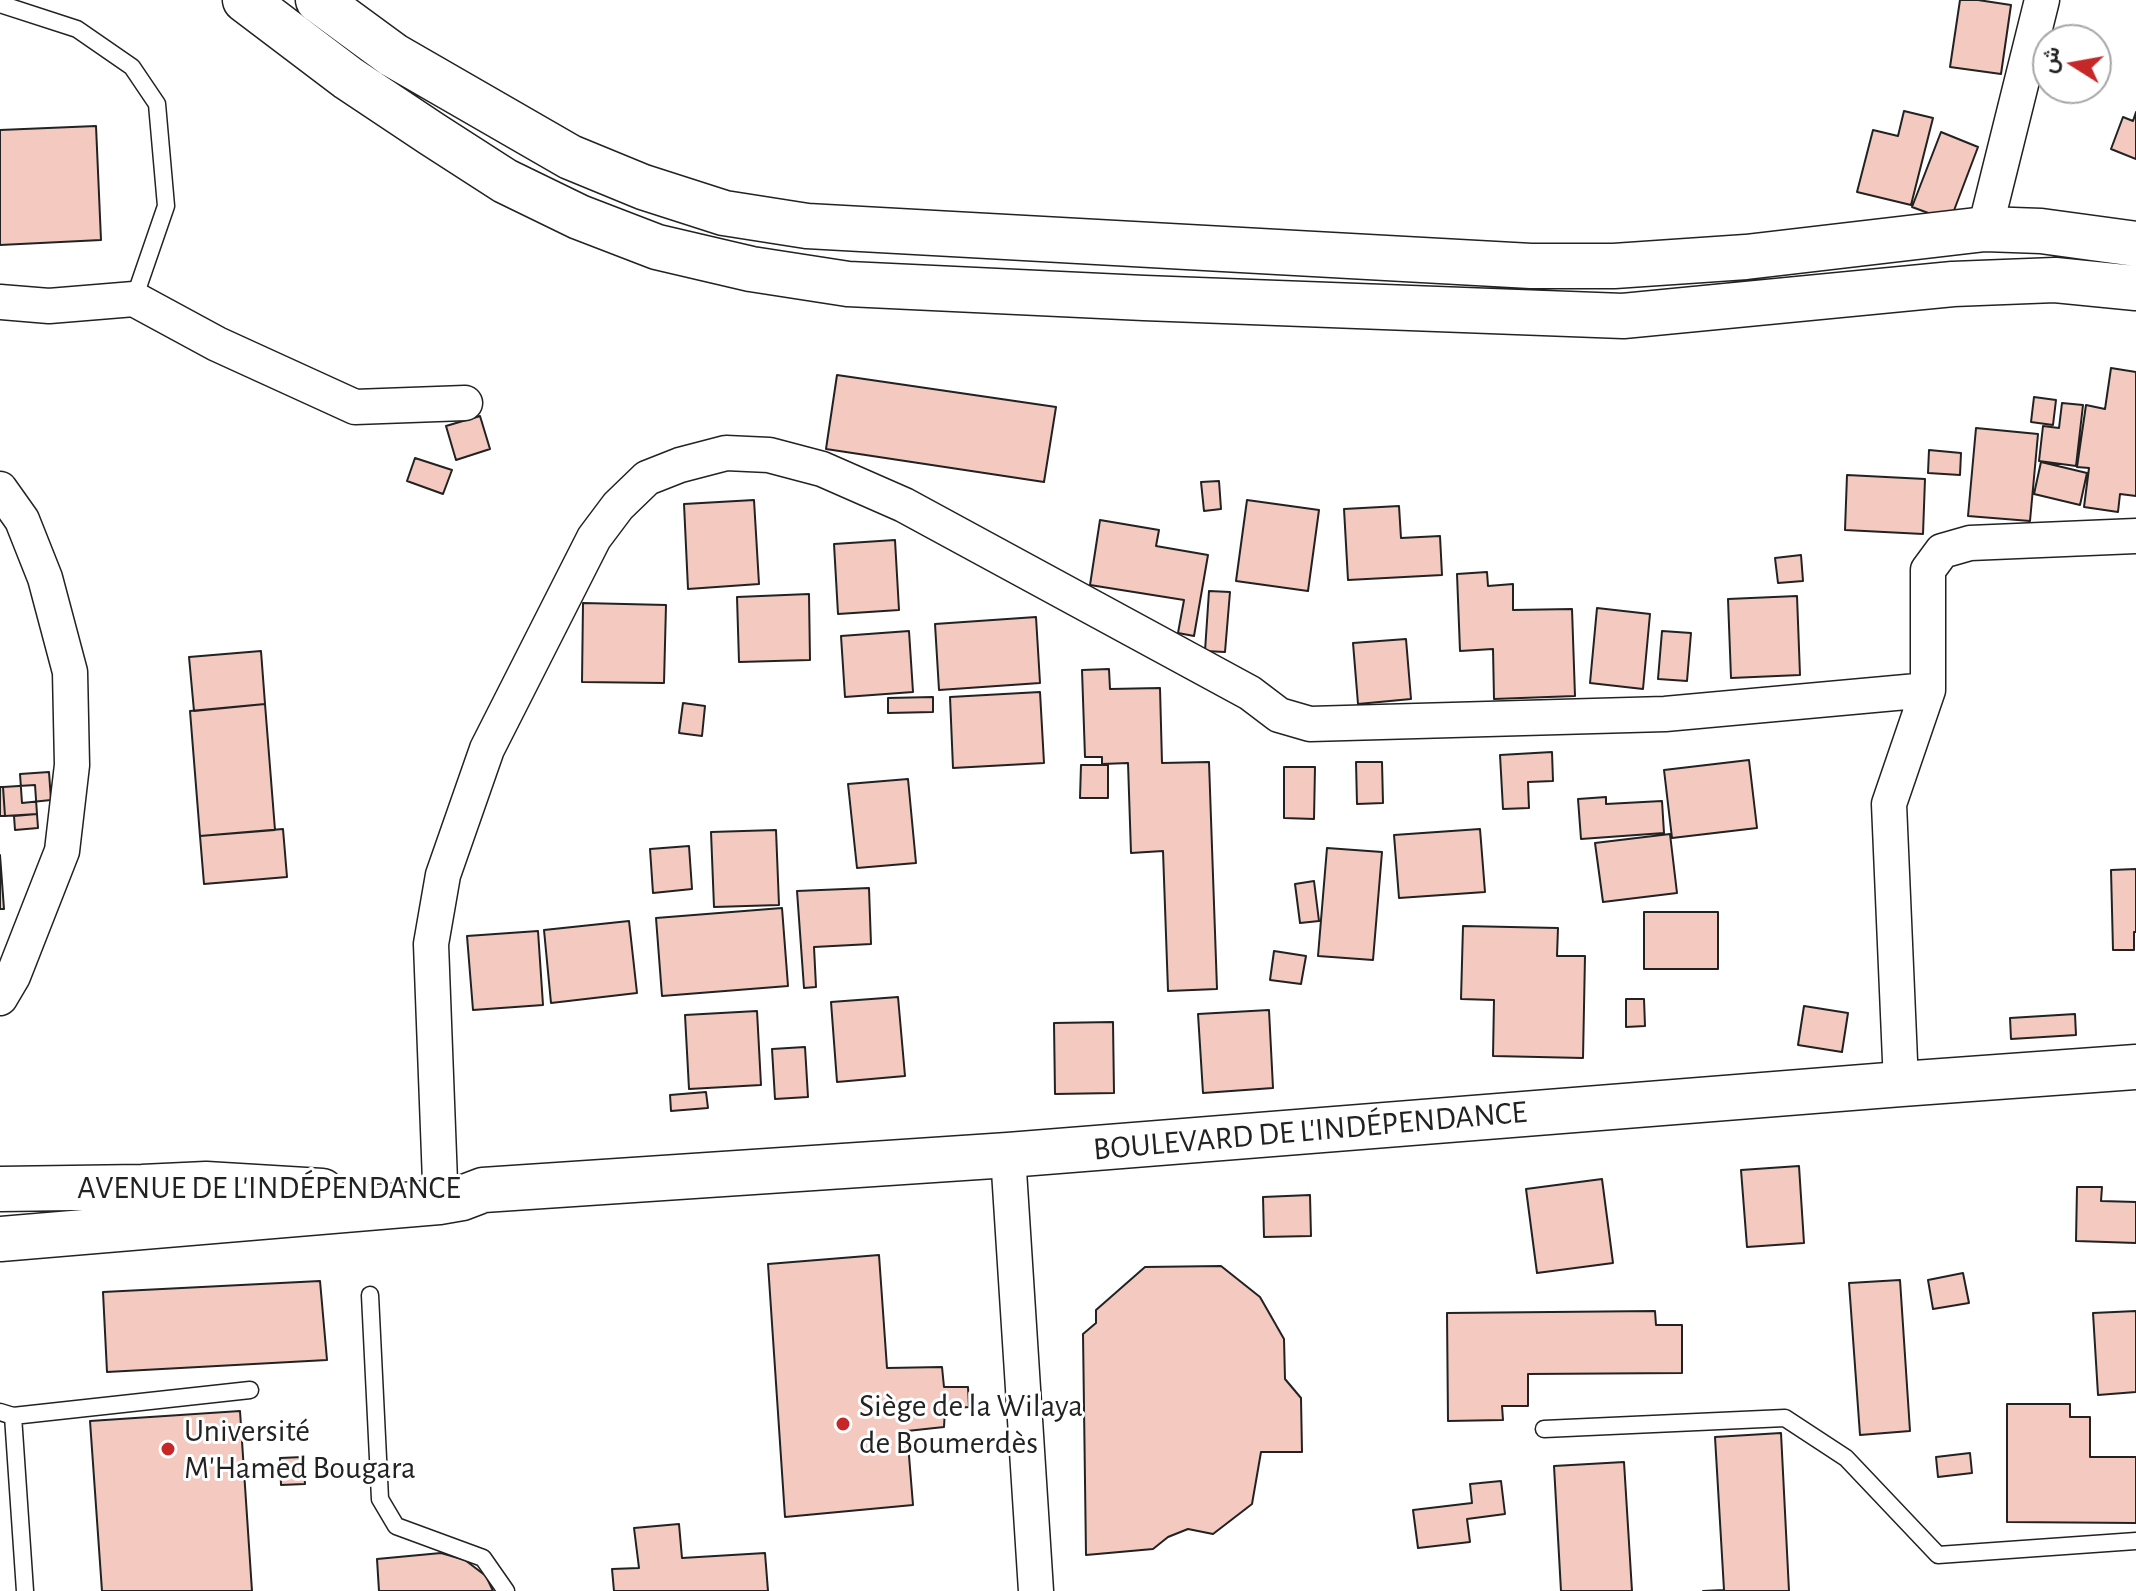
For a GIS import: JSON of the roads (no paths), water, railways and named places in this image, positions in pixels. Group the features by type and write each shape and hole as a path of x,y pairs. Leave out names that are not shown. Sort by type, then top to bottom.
{"main road":[{"path":"245,0 348,78 432,134 505,181 579,217 657,247 751,269 848,284 1623,316 1953,284 2055,280 2136,288"},
{"path":"318,0 393,55 570,157 643,187 724,213 807,226 1531,266 1614,266 1746,257 1985,229 2041,231 2136,244"},
{"name":"BOULEVARD DE L'INDÉPENDANCE","path":"483,1190 1008,1155 2136,1067"},
{"name":"AVENUE DE L'INDÉPENDANCE","path":"0,1189 206,1184 313,1191 440,1182 483,1190"},
{"name":"AVENUE DE L'INDÉPENDANCE","path":"0,1239 439,1202 483,1190"}],"street":[{"path":"1985,229 2042,0"},
{"path":"0,302 49,306 134,299 217,344 355,407 465,403"},
{"path":"440,1182 431,944 443,875 487,749 594,538 618,506 647,478 680,465 726,453 769,455 822,469 918,512 1250,693 1279,715 1310,724 1665,714 1928,690"},
{"path":"0,489 22,520 45,578 67,658 72,765 62,851 13,976 0,998"},
{"path":"1901,1084 1889,804 1928,690 1928,570 1942,551 1970,543 2136,536"},
{"path":"1008,1155 1036,1591"}],"lane":[{"path":"0,4 77,29 132,67 157,104 166,206 134,299"},
{"path":"370,1295 380,1499 396,1526 483,1558 506,1591"},
{"path":"25,1591 6,1414 250,1390"},
{"path":"1544,1429 1785,1418 1846,1458 1938,1555 2136,1541"}],"place":[{"name":"Siège de la Wilaya de Boumerdès","path":"843,1424"},
{"name":"Université M'Hamed Bougara","path":"168,1449"}]}
